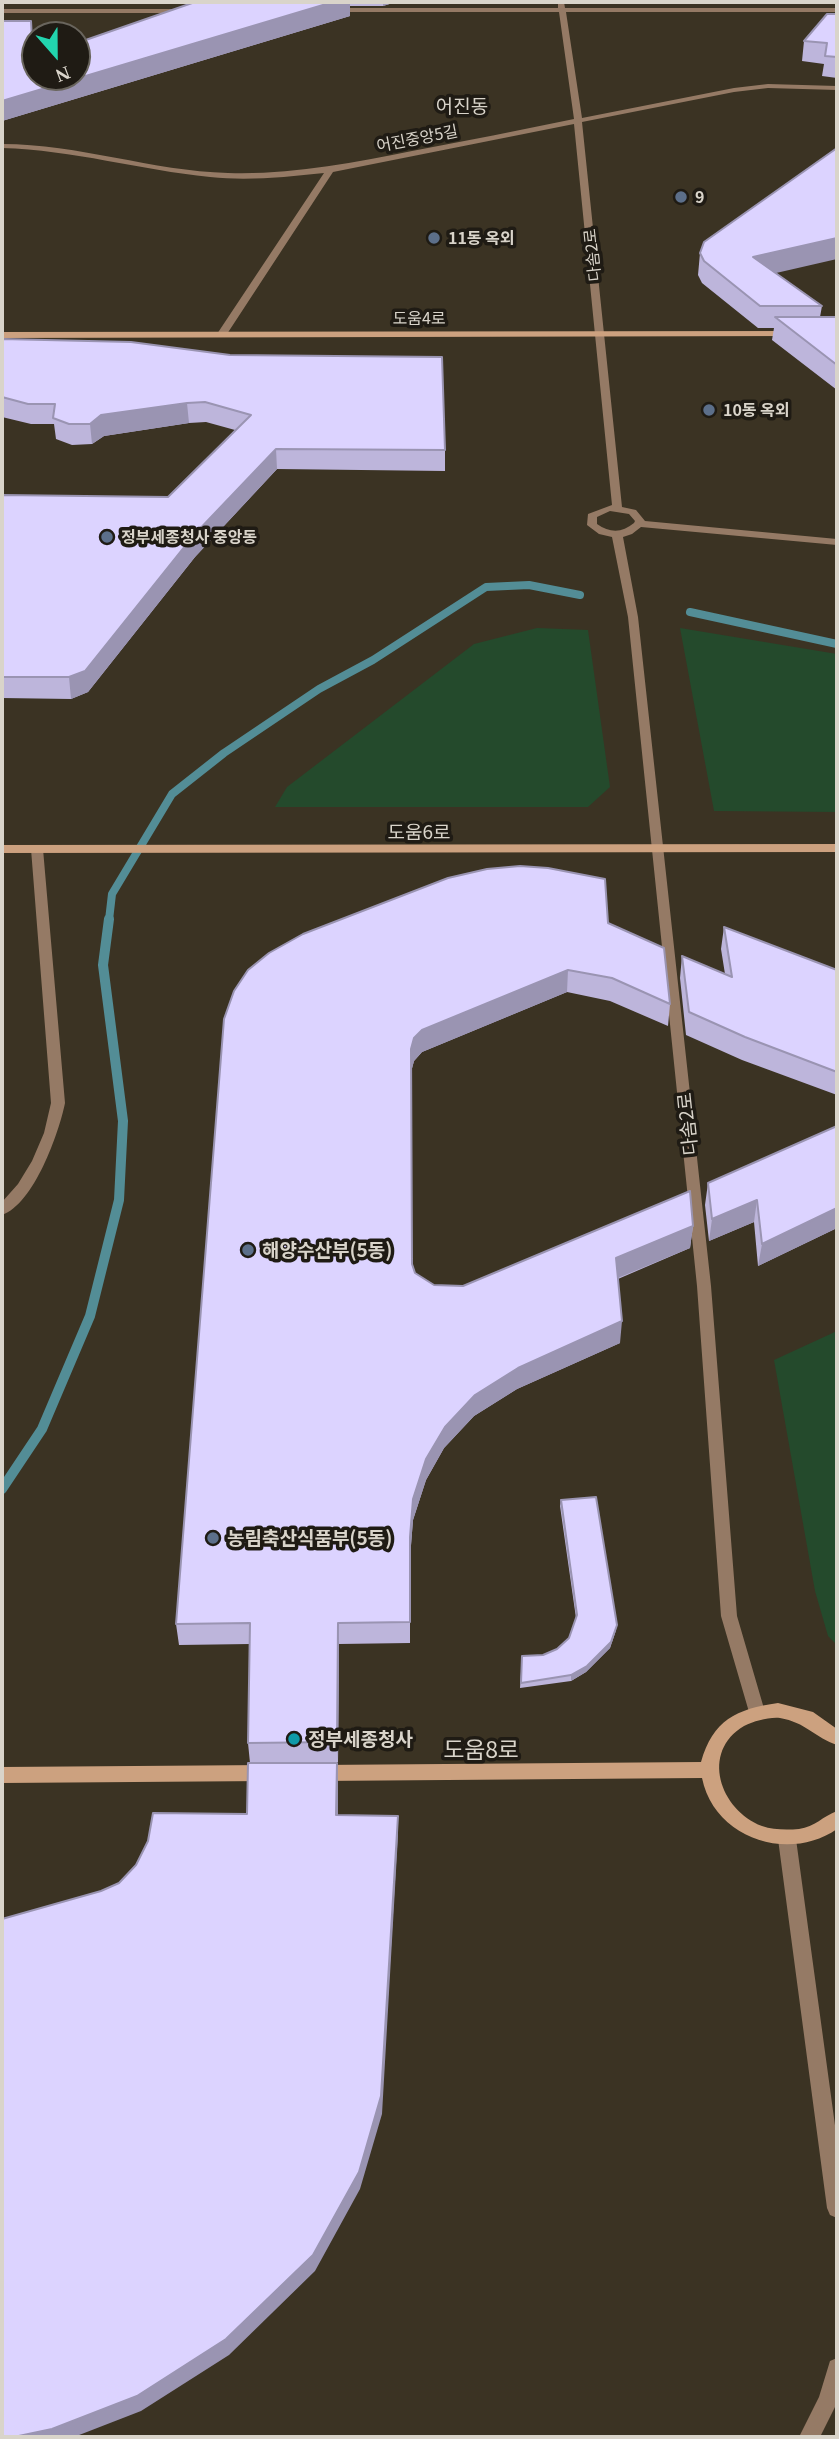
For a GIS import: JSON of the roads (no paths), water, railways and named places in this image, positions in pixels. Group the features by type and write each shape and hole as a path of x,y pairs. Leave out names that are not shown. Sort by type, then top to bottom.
{"street":[{"name":"다솜2로","path":"561,6 578,120 617,508"},
{"path":"327,10 743,6 837,10"},
{"path":"2,11 202,11"},
{"name":"어진중앙5길","path":"2,145 76,149 212,175 265,176 330,170 734,90 768,86 837,88"},
{"path":"222,334 330,170"},
{"name":"도움4로","path":"2,335 795,334"},
{"path":"617,508 637,516 639,524 631,532 617,534 601,532 591,520 592,516 601,510 617,508"},
{"path":"639,524 837,542"},
{"name":"다솜2로","path":"617,534 633,617 704,1286 729,1616 757,1712"},
{"name":"도움6로","path":"2,849 837,848"},
{"path":"2,1210 24,1186 42,1156 53,1130 58,1103 37,849"},
{"path":"837,1738 821,1723 800,1713 778,1709 757,1712 741,1717 717,1739 709,1770 714,1791 726,1810 743,1825 764,1835 787,1839 810,1836 837,1819"},
{"name":"도움8로","path":"307,1773 709,1770"},
{"path":"2,1774 279,1773"},
{"path":"787,1839 837,2208"},
{"path":"809,2437 828,2400 837,2368"}],"waterway":[{"path":"109,920 112,894 172,794 224,753 319,689 373,660 486,587 529,585 580,595"},
{"path":"690,612 837,644"},
{"path":"2,1489 42,1429 90,1316 119,1200 123,1121 103,965 109,919"}],"place":[{"name":"9","path":"681,197"},
{"name":"11동 옥외","path":"434,238"},
{"name":"10동 옥외","path":"709,410"},
{"name":"정부세종청사 중앙동","path":"107,537"},
{"name":"해양수산부(5동)","path":"248,1250"},
{"name":"농림축산식품부(5동)","path":"213,1538"},
{"name":"정부세종청사","path":"294,1739"}],"district":[{"name":"어진동","path":"462,106"}]}
